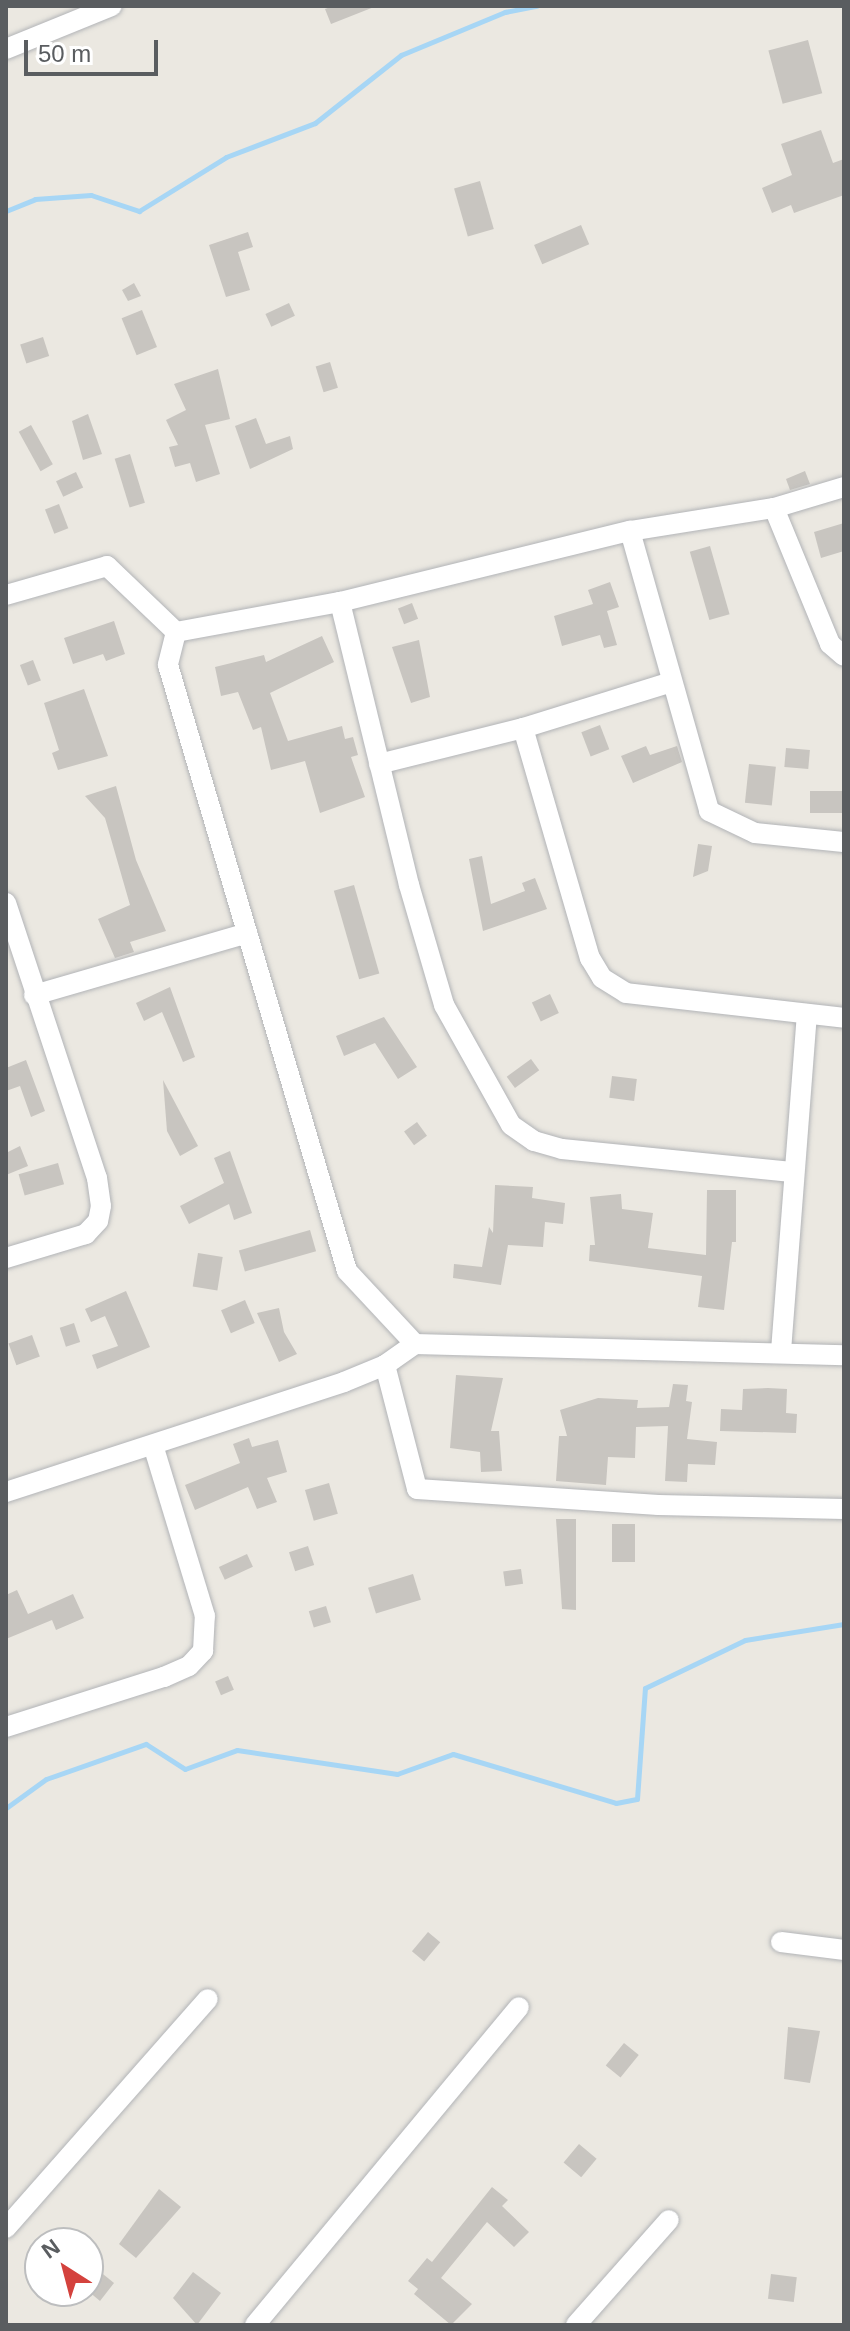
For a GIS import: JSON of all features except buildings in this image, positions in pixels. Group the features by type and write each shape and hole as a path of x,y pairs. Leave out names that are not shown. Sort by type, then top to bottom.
{"street":[{"path":"6,49 112,6"},
{"path":"176,632 340,602 630,531 774,508 844,487"},
{"path":"774,508 830,644 844,656"},
{"path":"630,531 713,815 755,833 844,842"},
{"path":"6,595 107,566 176,632"},
{"path":"340,602 379,764 444,1005 511,1125 534,1141 562,1149 792,1172"},
{"path":"176,632 168,665 347,1271 415,1344"},
{"path":"379,764 523,728 672,682"},
{"path":"523,728 590,958 602,978 626,993 844,1018"},
{"path":"6,903 97,1178 101,1215 86,1234 6,1258"},
{"path":"34,995 247,933"},
{"path":"781,1351 792,1172 807,1014"},
{"path":"6,1492 154,1448 385,1365 415,1344 844,1355"},
{"path":"385,1365 417,1489 658,1505 844,1509"},
{"path":"6,1727 164,1677 189,1666 203,1651 205,1616 154,1448"},
{"path":"781,1942 844,1950"},
{"path":"6,2228 208,1999"},
{"path":"255,2325 519,2007"},
{"path":"576,2325 669,2220"}],"waterway":[{"path":"6,211 35,199 91,195 139,211 226,157 315,123 401,55 505,12 536,6"},
{"path":"6,1808 46,1779 146,1744 185,1769 237,1750 397,1774 453,1754 616,1803 637,1799 645,1688 745,1640 844,1624"}]}
